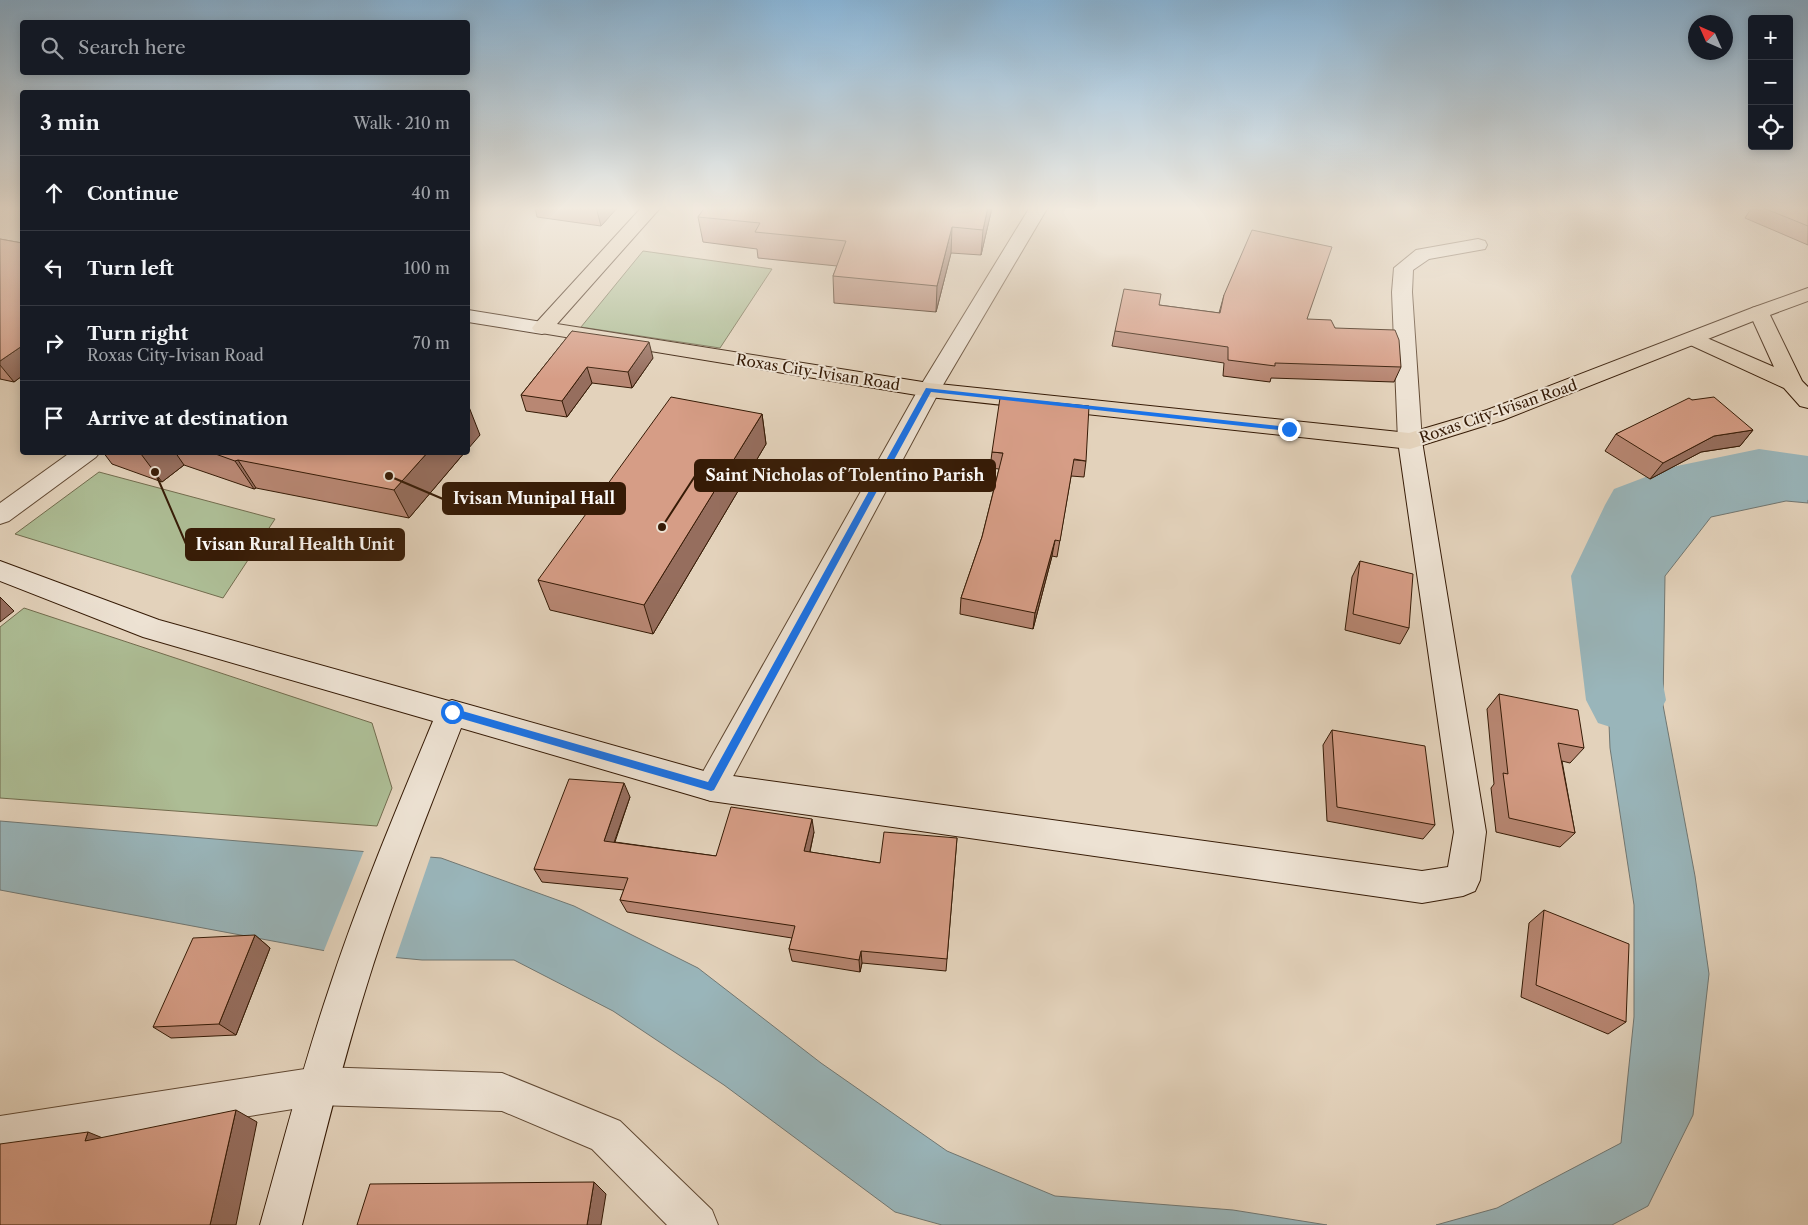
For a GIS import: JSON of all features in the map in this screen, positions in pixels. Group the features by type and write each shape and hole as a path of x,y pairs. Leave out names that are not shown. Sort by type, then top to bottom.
{"main road":[{"path":"542,328 598,264"},
{"name":"Roxas City-Ivisan Road","path":"542,328 929,390 1410,442 1496,415 1808,294"},
{"path":"1759,312 1792,384 1808,401"},
{"path":"1693,339 1792,384"}],"street":[{"path":"711,787 929,390 1005,264"},
{"path":"0,571 153,629 452,712 711,787 1422,887 1463,880 1470,832 1410,442 1402,292 1404,268 1409,264"},
{"path":"470,316 542,328"},
{"path":"0,515 84,455"},
{"path":"281,1225 318,1086 357,961 401,840 452,712"},
{"path":"0,1136 318,1086 502,1092 606,1135 697,1225"}],"green space":[{"path":"632,264 737,264 772,269 720,348 581,327"},
{"path":"99,472 275,519 223,598 15,534"},
{"path":"24,608 372,723 392,788 377,826 0,798 0,627"}],"water":[{"path":"1773,459 1808,465 1808,503 1786,501 1711,517 1665,576 1663,705 1695,876 1709,974 1693,1115 1648,1206 1612,1225 1436,1225 1497,1208 1621,1143 1634,1017 1634,905 1610,748 1606,651 1617,524 1652,488 1709,462"},
{"path":"0,821 441,858 574,906 698,968 821,1063 947,1151 1055,1196 1233,1210 1327,1225 942,1225 895,1212 724,1085 613,1011 514,960 422,960 326,951 0,890"}],"pier":[{"path":"365,848 431,855 395,960 323,953"}],"building":[{"path":"0,264 20,264 20,347 0,361"},
{"path":"837,264 943,264 937,286 833,276"},
{"path":"1237,264 1326,264 1307,319 1331,320 1335,328 1395,330 1399,340 1401,367 1275,363 1275,366 1228,360 1228,347 1115,331 1124,289 1161,294 1159,305 1220,313 1224,295"},
{"path":"572,331 649,342 628,372 587,367 562,401 521,395"},
{"path":"671,397 762,414 644,605 538,580"},
{"path":"1714,397 1753,430 1714,436 1663,463 1616,434 1689,398 1692,400"},
{"path":"1000,398 1089,406 1086,461 1074,459 1060,541 1055,540 1035,613 961,598 982,537 1003,453 992,452"},
{"path":"218,455 425,455 394,490 238,460 235,461"},
{"path":"1360,561 1413,574 1409,628 1353,614"},
{"path":"1499,694 1578,710 1584,748 1558,743 1575,833 1509,818 1503,773 1508,774"},
{"path":"1332,730 1425,746 1435,825 1337,807"},
{"path":"569,779 624,783 604,841 716,856 731,807 812,819 804,851 880,863 884,832 957,838 947,959 861,951 859,960 789,949 795,926 620,900 628,878 534,869"},
{"path":"1544,910 1629,944 1626,1022 1536,985"},
{"path":"255,935 219,1024 153,1027 193,938"},
{"path":"236,1110 210,1225 0,1225 0,1144 88,1132 85,1141"},
{"path":"594,1182 587,1225 357,1225 370,1184"}],"waterway":[{"path":"1626,700 1607,576 1638,505 1695,483 1759,470 1808,478"}],"place":[{"name":"Ivisan Rural Health Unit","path":"155,472"},
{"name":"Ivisan Munipal Hall","path":"389,476"},
{"name":"Saint Nicholas of Tolentino Parish","path":"662,527"}],"route":[{"path":"452,712 711,787 929,390 1289,429"}]}
